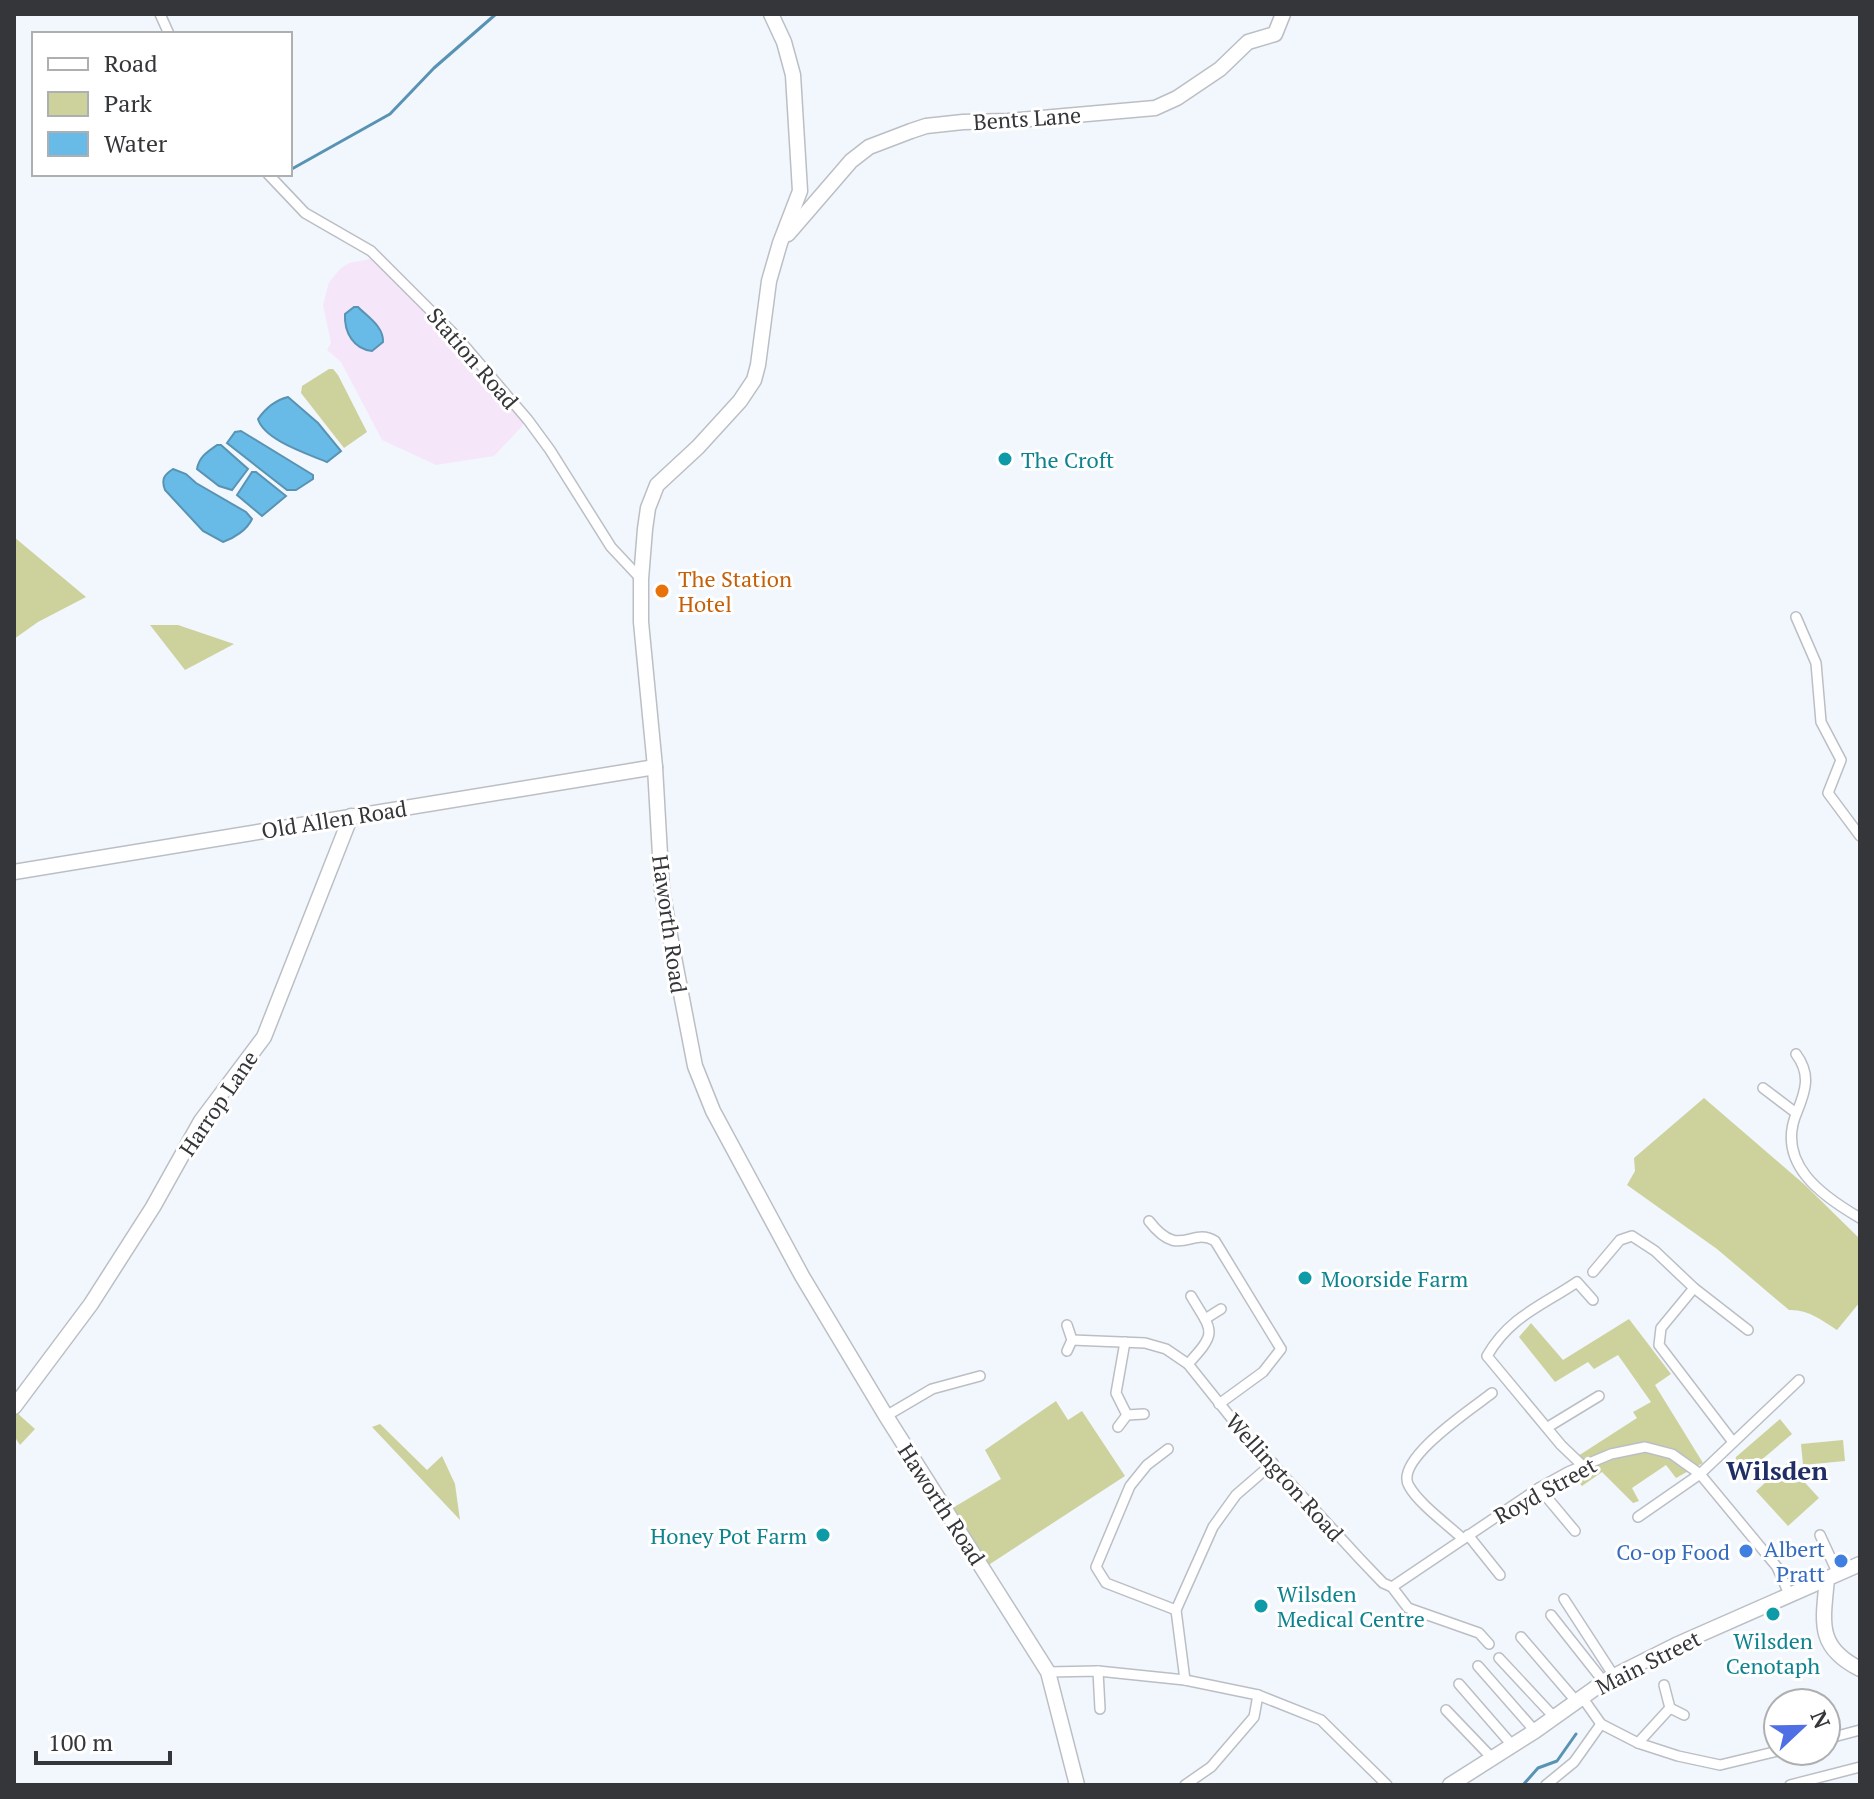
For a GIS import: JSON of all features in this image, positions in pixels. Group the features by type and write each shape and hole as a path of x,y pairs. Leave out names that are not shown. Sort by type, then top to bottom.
{"street":[{"name":"Haworth Road","path":"771,14 784,42 793,75 800,191 769,281 761,351 754,380 713,431 657,485 648,508 641,579 643,647 655,767 662,890 695,1066 713,1111 766,1211 886,1416 1048,1672 1077,1785"},
{"name":"Bents Lane","path":"780,243 851,161 880,142 926,126 1155,108 1177,98 1220,69 1248,42 1275,34 1283,14"},
{"name":"Station Road","path":"270,176 305,213 371,251 438,316 528,420 611,547 641,579"},
{"path":"1796,617 1816,663 1821,722 1841,760 1828,793 1860,836"},
{"name":"Old Allen Road","path":"14,872 655,767"},
{"name":"Harrop Lane","path":"14,1407 91,1304 153,1207 201,1121 264,1037 351,816"},
{"path":"1796,1054 1806,1076 1803,1102 1796,1113 1792,1139 1800,1168 1825,1198 1860,1218"},
{"path":"1763,1088 1796,1113"},
{"path":"1149,1221 1160,1235 1174,1241 1212,1239 1281,1349 1263,1372 1219,1404"},
{"path":"1593,1272 1620,1240 1632,1236 1655,1251 1694,1288 1748,1330"},
{"path":"1583,1466 1561,1445 1487,1356 1495,1342 1527,1311 1577,1282 1593,1300"},
{"path":"1694,1288 1661,1328 1659,1345 1733,1442"},
{"path":"1188,1364 1210,1338 1210,1330 1191,1296"},
{"path":"1205,1319 1221,1309"},
{"path":"1067,1325 1072,1340 1067,1351"},
{"name":"Wellington Road","path":"1072,1340 1125,1342 1166,1349 1188,1364 1219,1404 1360,1559 1383,1583 1392,1587 1408,1608 1479,1633 1489,1644"},
{"path":"1125,1342 1116,1393 1127,1415"},
{"path":"886,1416 932,1389 980,1376"},
{"path":"1638,1517 1700,1474 1799,1380"},
{"path":"1492,1393 1421,1449 1407,1471 1407,1483 1466,1537 1500,1575"},
{"path":"1548,1427 1599,1396"},
{"path":"1118,1427 1127,1415 1144,1414"},
{"name":"Royd Street","path":"1392,1587 1539,1488 1611,1454 1645,1447 1672,1454 1700,1474 1777,1567 1790,1596"},
{"path":"1168,1449 1147,1465 1130,1486 1096,1567 1106,1583 1176,1610"},
{"path":"1185,1680 1176,1610 1213,1527 1236,1495 1273,1463"},
{"path":"1539,1488 1575,1531"},
{"path":"1820,1535 1832,1577 1823,1623 1826,1640 1845,1661 1860,1669"},
{"name":"Main Street","path":"1450,1785 1609,1679 1676,1645 1860,1564"},
{"path":"1564,1599 1609,1679"},
{"path":"1551,1615 1571,1641 1609,1679"},
{"path":"1571,1641 1584,1630"},
{"path":"1521,1637 1601,1724 1638,1743 1720,1765 1762,1755"},
{"path":"1499,1658 1554,1717"},
{"path":"1478,1666 1535,1731"},
{"path":"1048,1672 1098,1671 1185,1680 1258,1695 1321,1720 1387,1785"},
{"path":"1098,1671 1100,1709"},
{"path":"1459,1684 1512,1745"},
{"path":"1664,1685 1670,1708 1684,1715"},
{"path":"1185,1785 1211,1767 1254,1717 1258,1695"},
{"path":"1638,1743 1670,1708"},
{"path":"1446,1710 1492,1758"},
{"path":"1546,1785 1574,1762 1601,1724"},
{"path":"1790,1785 1860,1767"}],"shaded area":[{"path":"370,259 383,264 427,308 526,422 494,456 436,465 382,440 341,362 327,350 331,343 323,305 329,282 341,268 349,263"}],"green space":[{"path":"329,369 338,375 367,432 344,448 301,393 302,386"},
{"path":"14,537 86,597 38,622 14,639"},
{"path":"150,625 178,625 234,644 185,670"},
{"path":"1704,1098 1805,1185 1860,1239 1860,1302 1837,1330 1808,1313 1789,1310 1717,1249 1627,1185 1635,1171 1634,1158"},
{"path":"1629,1319 1671,1374 1655,1385 1703,1463 1676,1478 1666,1465 1632,1488 1639,1501 1633,1503 1602,1472 1582,1486 1574,1477 1591,1471 1578,1456 1637,1418 1633,1412 1651,1402 1618,1355 1594,1369 1588,1362 1555,1382 1519,1337 1531,1323 1563,1360"},
{"path":"1056,1401 1068,1420 1082,1411 1125,1476 987,1566 951,1509 1001,1479 985,1450"},
{"path":"16,1412 35,1429 20,1445 14,1436"},
{"path":"1780,1419 1792,1434 1753,1467 1735,1464 1736,1457"},
{"path":"380,1424 427,1470 442,1456 455,1484 460,1520 372,1427"},
{"path":"1843,1440 1845,1461 1803,1465 1801,1444"},
{"path":"1787,1463 1819,1498 1788,1526 1756,1491"}],"water":[{"path":"358,307 381,332 383,342 372,351 360,347 348,334 345,314"},
{"path":"288,397 318,423 341,451 327,462 277,440 262,427 258,419 267,408"},
{"path":"241,431 313,475 313,479 296,490 287,490 227,443 235,432"},
{"path":"221,445 248,469 232,490 219,486 197,469 202,458"},
{"path":"173,469 246,512 252,519 250,523 240,533 223,542 203,531 165,490 164,478"},
{"path":"252,472 286,496 262,516 237,495"}],"waterway":[{"path":"292,169 390,114 434,68 496,14"},
{"path":"1523,1785 1538,1768 1557,1761 1576,1734"}],"place":[{"name":"The Croft","path":"1005,459"},
{"name":"The Station Hotel","path":"662,591"},
{"name":"Moorside Farm","path":"1305,1278"},
{"name":"Honey Pot Farm","path":"823,1535"},
{"name":"Co-op Food","path":"1746,1551"},
{"name":"Albert Pratt","path":"1841,1561"},
{"name":"Wilsden Medical Centre","path":"1261,1606"},
{"name":"Wilsden Cenotaph","path":"1773,1614"}],"district":[{"name":"Wilsden","path":"1777,1470"}]}
